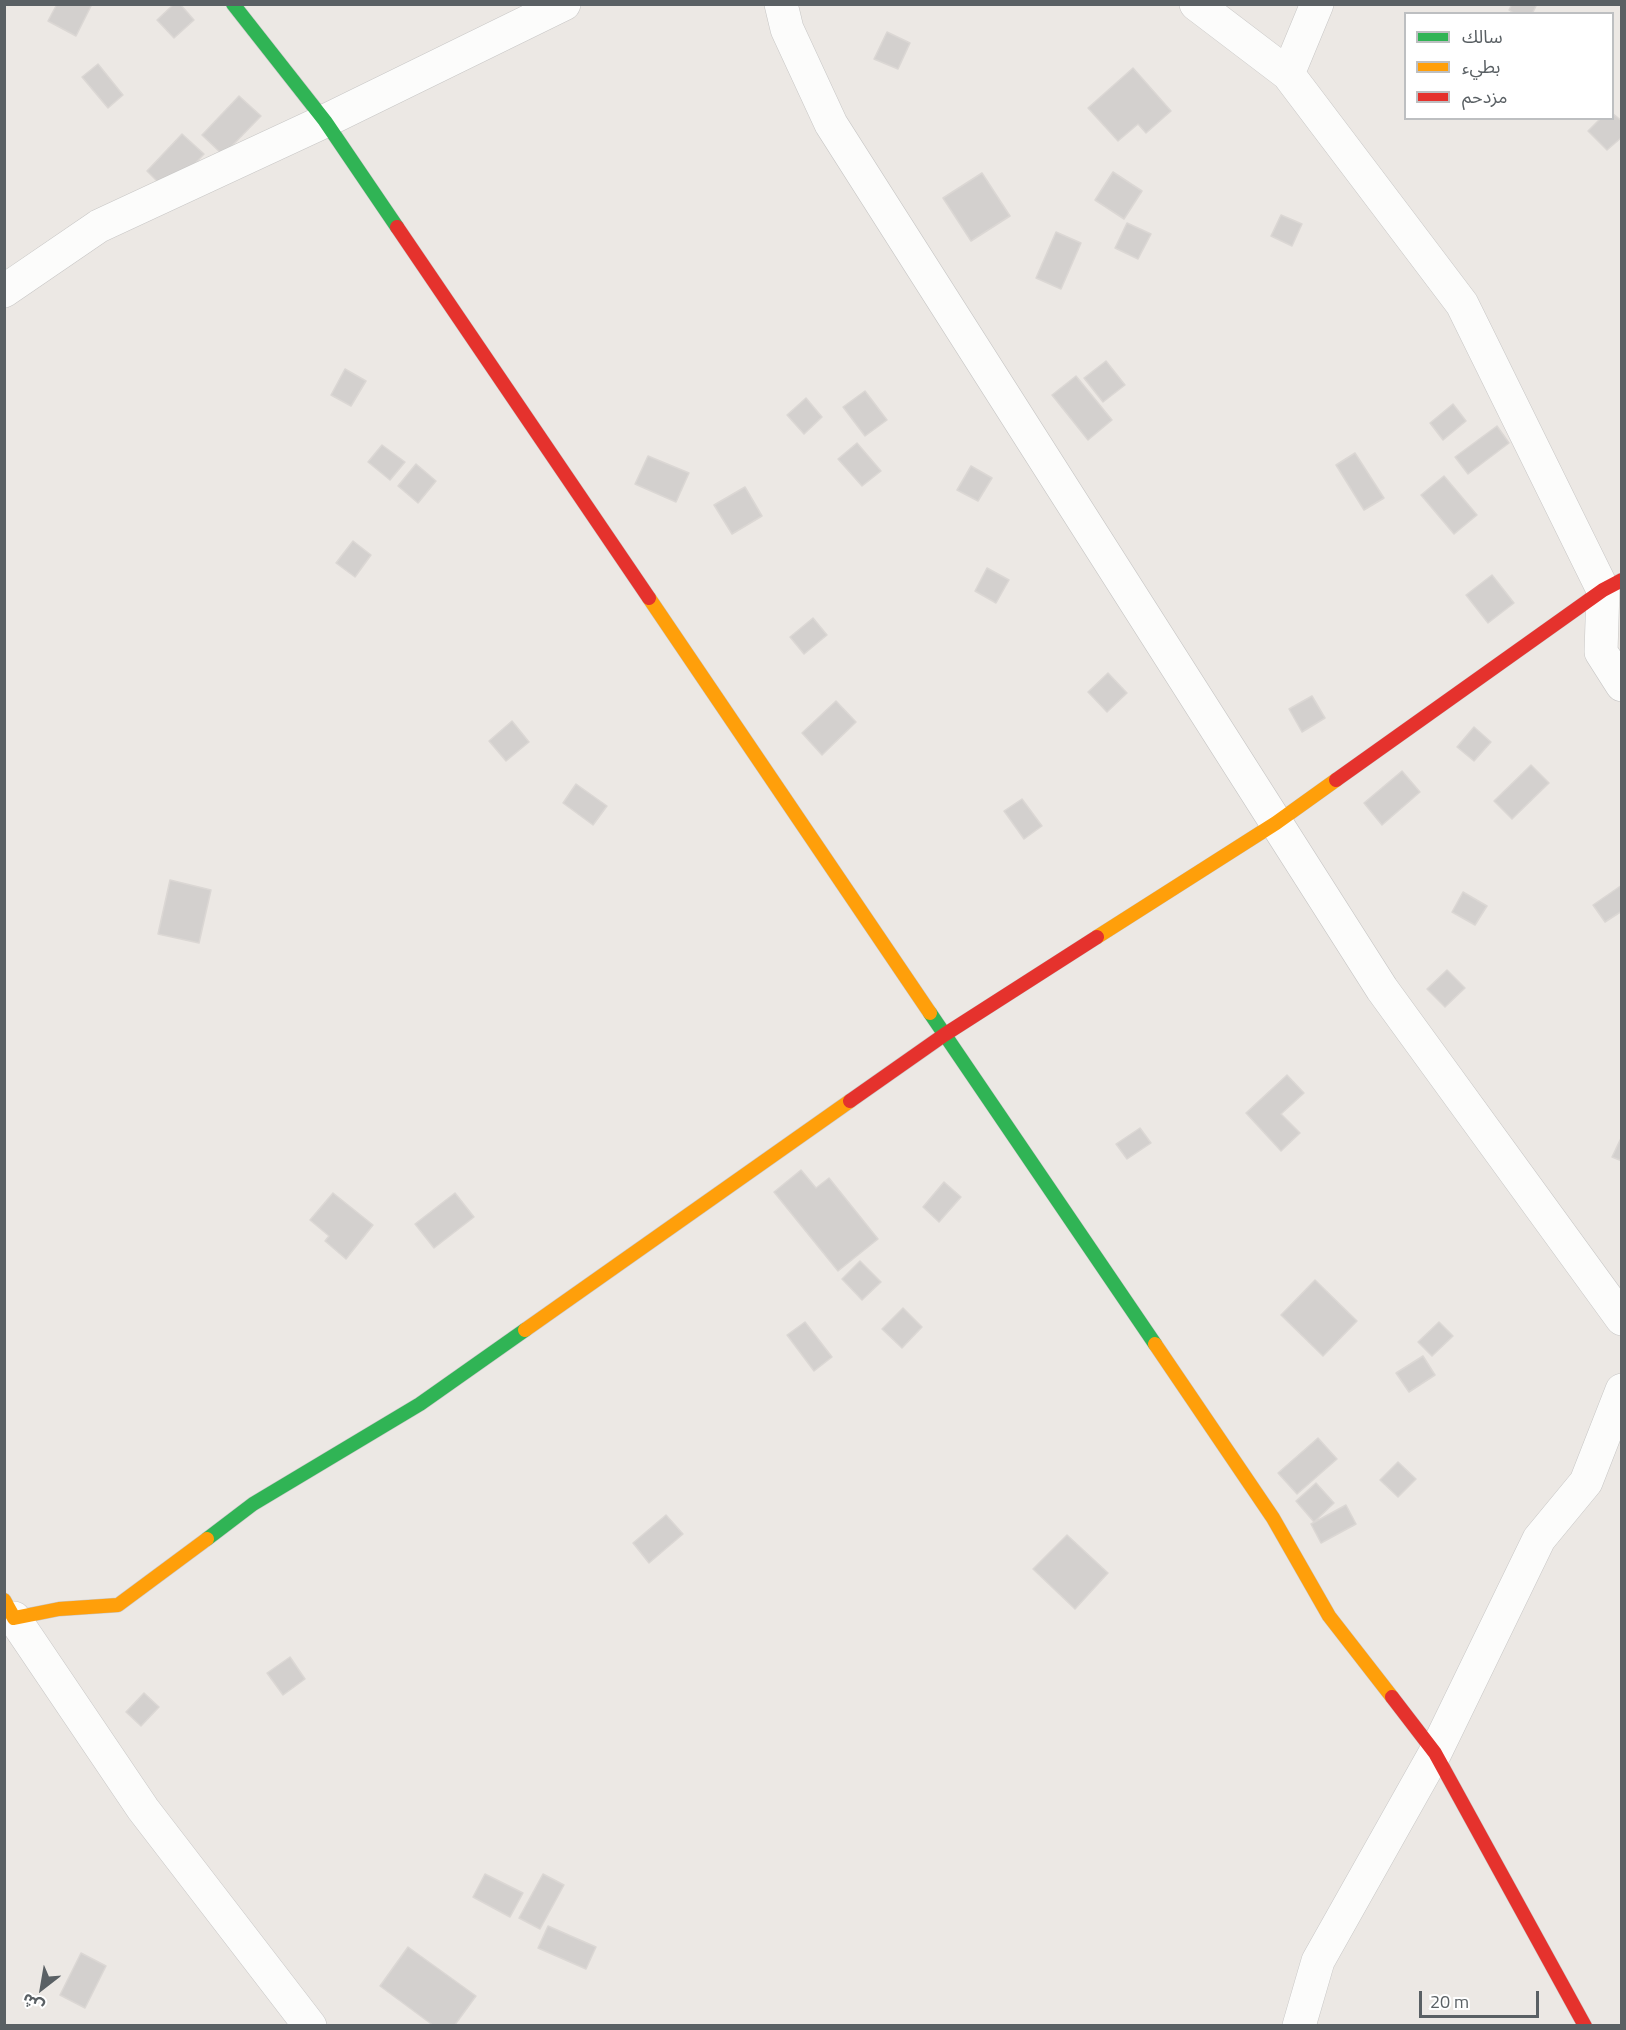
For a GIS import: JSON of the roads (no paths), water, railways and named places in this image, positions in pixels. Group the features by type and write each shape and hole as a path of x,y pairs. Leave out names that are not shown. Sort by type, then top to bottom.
{"street":[{"path":"233,4 325,121 1273,1518 1329,1616 1435,1753 1585,2025"},
{"path":"4,291 99,226 325,121 564,4"},
{"path":"781,4 787,29 831,124 1382,989 1622,1319"},
{"path":"1196,4 1288,74 1462,304 1612,585 1601,652 1622,685"},
{"path":"1288,74 1317,4"},
{"path":"9,1609 118,1605 253,1504 420,1404 944,1035 1276,823 1612,585"},
{"path":"1299,2025 1318,1961 1435,1753 1539,1539 1586,1482 1622,1390"},
{"path":"9,1609 143,1809 310,2025"}]}
